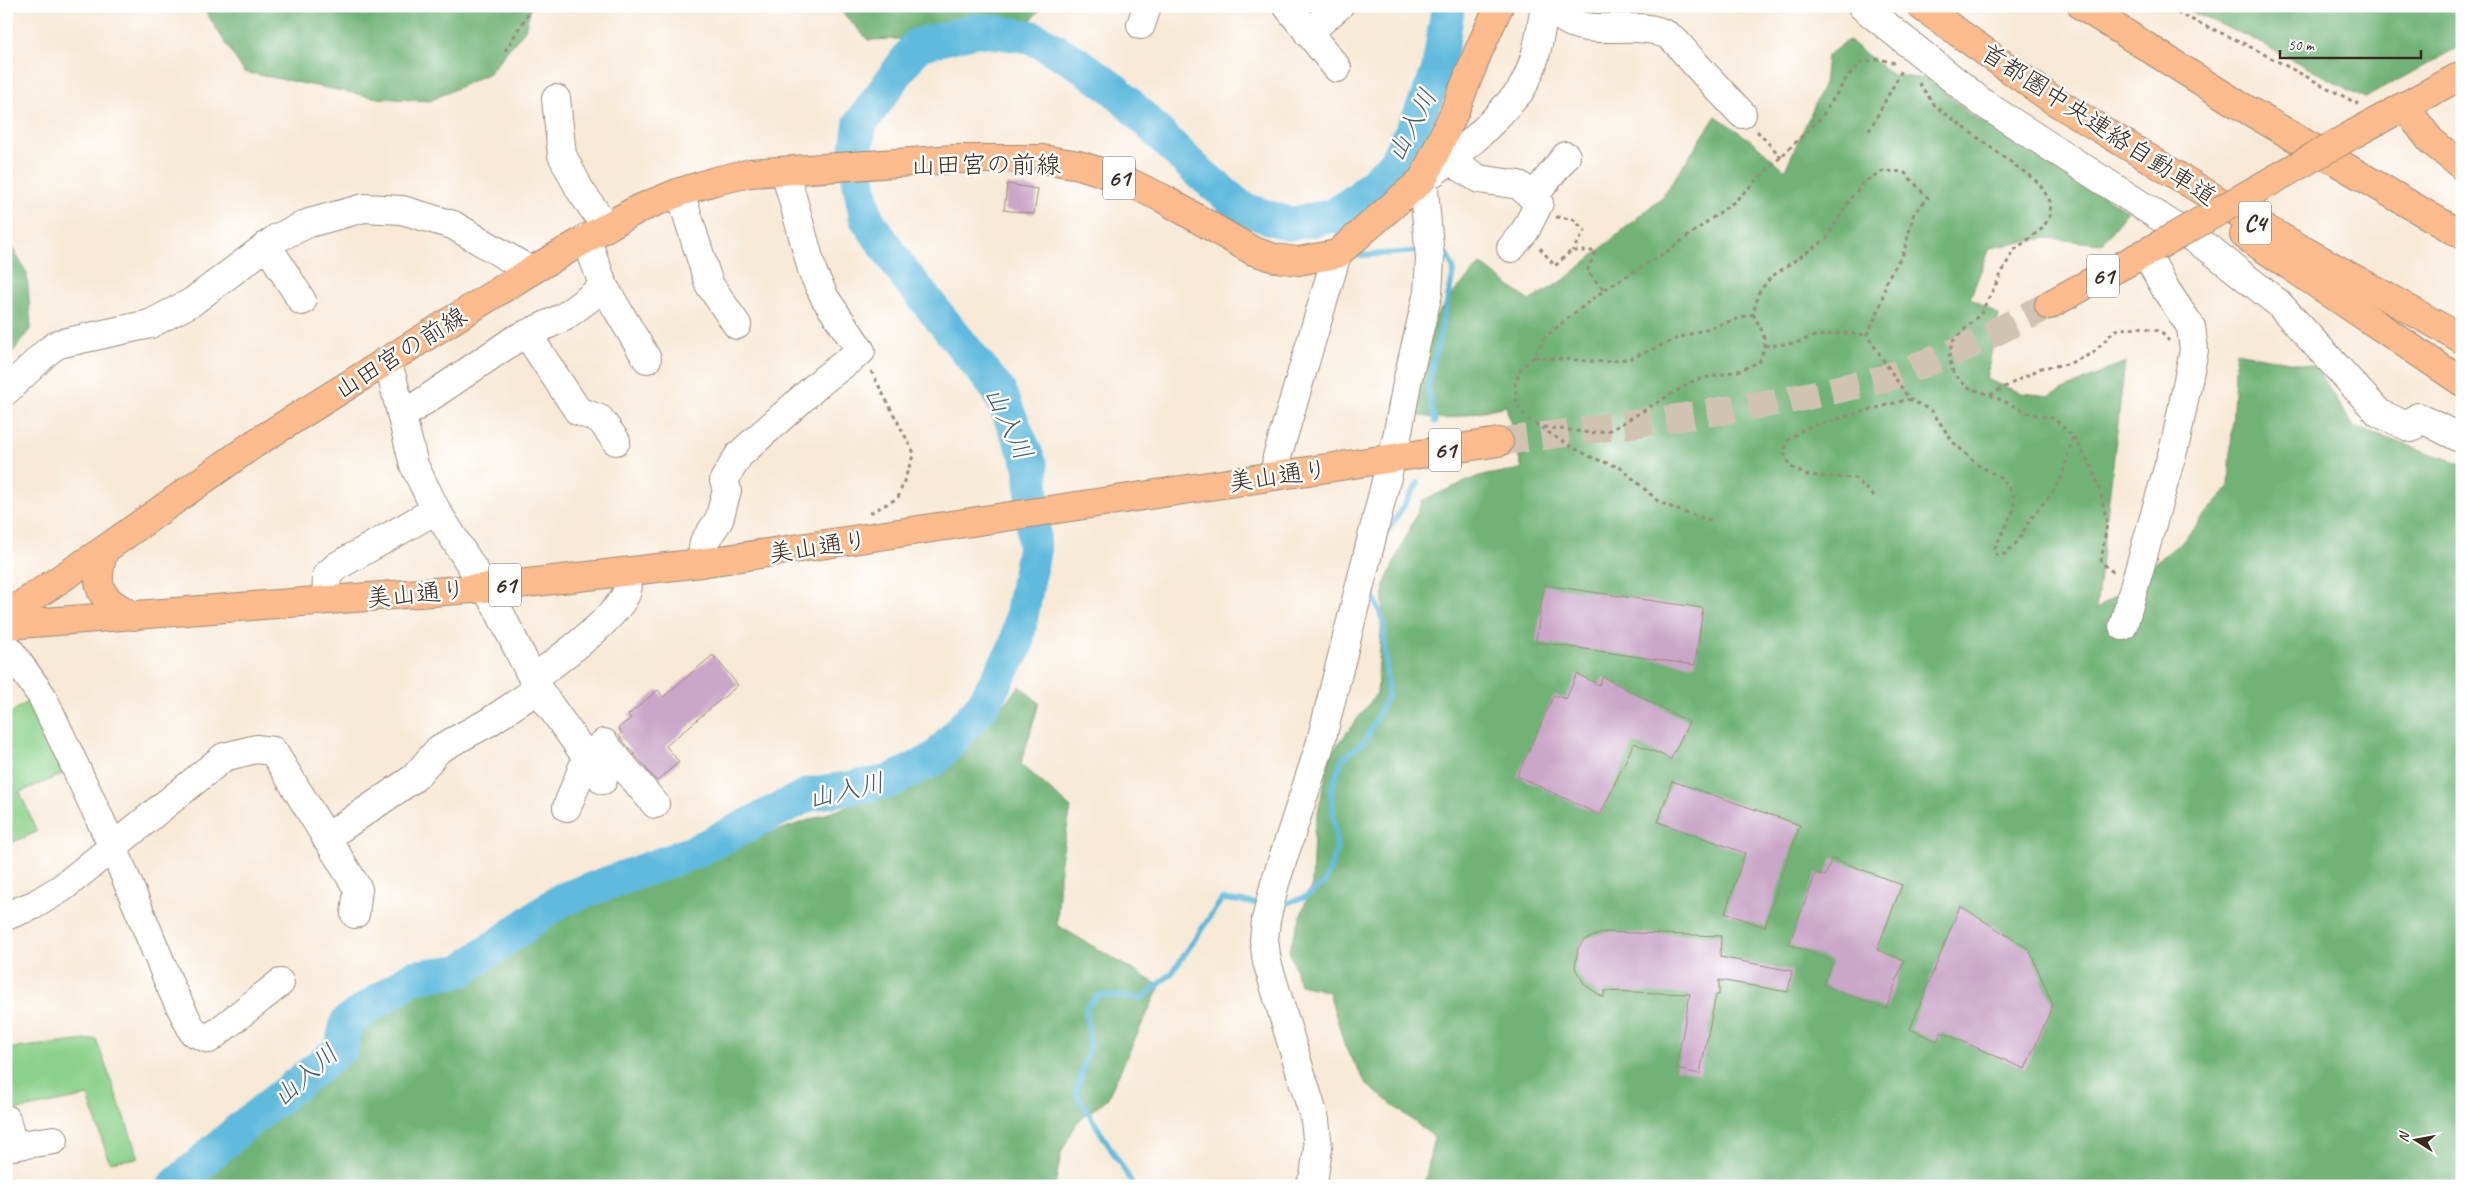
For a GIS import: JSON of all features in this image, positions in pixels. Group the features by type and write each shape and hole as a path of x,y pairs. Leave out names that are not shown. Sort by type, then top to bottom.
{"main road":[{"path":"1343,250 1423,179 1453,115 1499,6"},
{"path":"2082,6 2239,105 2462,235"},
{"name":"首都圏中央連絡自動車道","path":"1936,10 2053,100 2255,223 2462,339"},
{"name":"61","path":"2049,305 2151,250 2462,75"},
{"path":"2053,100 2111,146 2462,382"},
{"path":"2239,105 2462,214"},
{"path":"2404,106 2431,141 2462,166"},
{"name":"山田宮の前線","path":"6,615 104,550 254,444 531,271 636,210 680,192 714,181 750,173 955,159 1042,159 1079,165 1120,178 1162,198 1253,251 1275,258 1298,261 1343,250"},
{"name":"美山通り","path":"6,625 484,588 701,563 1499,442"},
{"path":"104,550 98,579 100,590 114,606 134,616"}],"street":[{"path":"1287,6 1337,68"},
{"path":"1308,33 1339,6"},
{"path":"1310,1186 1314,1176 1318,1148 1315,1120 1267,962 1264,940 1270,905 1320,745 1392,458 1428,293 1429,250 1423,179 1451,161 1479,136 1519,91 1532,64 1539,40 1545,6"},
{"path":"1552,6 1563,19 1575,25 1606,29 1650,29 1670,37 1742,114"},
{"path":"1862,6 1984,104 2211,250 2234,268 2278,303 2379,412 2411,428 2418,417 2462,439"},
{"path":"557,108 562,155 580,190 596,233 604,287 647,359"},
{"path":"1511,248 1525,230 1536,200 1566,156"},
{"path":"1451,161 1479,179 1519,185 1536,200"},
{"path":"701,563 704,542 719,520 728,490 724,480 738,455 823,380 861,351 825,298 813,273 785,171"},
{"path":"680,192 708,284 737,325"},
{"path":"6,391 58,344 136,329 163,318 192,302 267,244 309,223 349,211 374,207 402,210 453,225 531,271"},
{"path":"267,244 302,301"},
{"path":"1275,475 1277,456 1343,250"},
{"path":"2122,626 2176,440 2194,350 2191,327 2166,290 2151,250"},
{"path":"402,416 439,392 473,366 527,334 564,317 604,287"},
{"path":"527,334 578,411 600,419 616,441"},
{"path":"384,362 392,377 414,464 436,510 496,605 536,684 586,759 603,780"},
{"path":"326,600 327,575 338,566 436,510"},
{"path":"326,838 414,778 439,749 489,722 536,684 611,614 628,591 627,572"},
{"path":"6,645 42,696 112,847 172,990 193,1032 209,1039 280,983"},
{"path":"567,807 586,759 604,743 655,804"},
{"path":"6,916 34,905 62,888 224,757 256,749 273,751 358,889 355,914"},
{"path":"6,1119 10,1146 54,1140"}],"path":[{"path":"505,51 533,6"},
{"path":"2162,6 2241,42 2359,104 2369,126"},
{"path":"1711,520 1682,512 1658,501 1620,468 1566,444 1543,427 1528,419 1517,404 1514,384 1521,368 1534,357 1544,338 1604,290 1669,250 1734,202 1782,158 1820,119 1848,76 1862,62 1879,59 1895,63 1909,73"},
{"path":"1869,131 1903,68"},
{"path":"1915,77 1935,106 2039,183 2050,201"},
{"path":"1767,142 1782,158"},
{"path":"1543,427 1591,433 1611,430 1695,380 1738,371 1759,362 1765,346 1762,330 1753,314 1759,292 1771,277 1826,239 1851,198 1865,181 1883,171 1904,172 1928,198 1914,212 1904,252 1886,278 1880,307 1867,335"},
{"path":"1536,200 1554,216 1573,219 1586,231 1571,251 1555,266 1542,251"},
{"path":"1571,251 1596,251 1587,271 1604,290"},
{"path":"1534,357 1597,362 1632,358 1681,337 1753,314"},
{"path":"1765,346 1795,342 1815,336 1844,333 1867,335"},
{"path":"1867,335 1909,399 1932,411 1954,442 1978,466 2001,478 2013,493 2014,509 1994,550 1997,556 2005,554 2018,541 2031,518 2050,496 2062,476 2073,436"},
{"path":"861,351 914,453 898,498 863,517"},
{"path":"1990,395 2031,414 2053,418 2073,436 2092,468 2107,523 2101,562 2113,572 2129,570 2141,557"},
{"path":"1874,496 1855,478 1806,475 1791,467 1784,453 1788,440 1805,428 1909,399"}],"green space":[{"path":"202,6 531,6 525,30 489,73 430,101 378,98 244,72"},
{"path":"836,6 1043,6 1018,35 868,40"},
{"path":"2178,6 2462,6 2462,45 2365,98 2249,37"},
{"path":"1848,40 1893,75 1933,80 1969,114 2039,154 2128,211 2101,244 2046,238 1990,248 1970,298 1999,315 1986,379 2021,393 2050,396 2125,362 2096,610 2184,540 2229,487 2236,352 2316,367 2354,427 2462,464 2462,1186 1424,1186 1434,1137 1367,1085 1345,1047 1329,992 1300,985 1289,950 1312,883 1314,831 1330,755 1377,693 1384,585 1423,500 1479,476 1522,469 1506,406 1445,419 1413,415 1429,325 1457,289 1481,264 1529,301 1564,280 1663,196 1716,116 1753,142 1785,170 1824,84 1827,56"},
{"path":"6,237 27,273 31,328 6,361"},
{"path":"1020,686 1039,703 1021,764 1071,808 1061,860 1057,925 1160,986 1107,1099 1077,1122 1061,1153 1055,1186 179,1186 189,1181 259,1125 360,1028 419,991 518,943 583,898 936,776"},
{"path":"36,696 71,771 20,792 37,832 6,845 6,716"},
{"path":"96,1039 139,1158 109,1162 88,1096 17,1110 6,1103 6,1049"}],"building":[{"path":"1007,184 1038,189 1034,214 1004,210"},
{"path":"1544,585 1703,608 1695,665 1536,642"},
{"path":"713,655 738,685 666,746 679,762 657,781 619,736 622,733 618,728 631,718 628,715 658,690 663,697"},
{"path":"1577,674 1599,685 1603,677 1689,722 1671,759 1634,743 1600,815 1517,776 1554,695 1566,699"},
{"path":"1672,781 1800,825 1765,927 1725,913 1745,853 1658,822"},
{"path":"1832,858 1902,885 1877,950 1904,960 1886,1009 1823,985 1832,961 1789,944 1816,873 1825,876"},
{"path":"1960,906 2029,949 2053,1005 2025,1069 1941,1032 1937,1041 1910,1029"},
{"path":"1605,932 1721,936 1720,957 1792,971 1788,992 1719,980 1719,995 1716,995 1700,1074 1676,1069 1690,994 1604,991 1604,998 1585,985 1575,968 1578,948 1584,940"}],"waterway":[{"name":"山入川","path":"174,1186 243,1126 341,1049 347,1022 413,977 461,971 561,900 694,852 810,794 888,782 935,759 982,706 1016,646 1034,549 1031,466 999,391 904,273 866,218 855,160 860,124 917,45 978,30 1032,37 1079,64 1116,91 1196,170 1243,209 1289,224 1333,216 1360,197 1394,164 1418,119 1438,71 1447,14 1446,6"},
{"path":"1333,216 1341,241"},
{"path":"1350,252 1354,256 1421,251"},
{"path":"1435,422 1428,388 1454,270 1447,255 1438,251"},
{"path":"1384,537 1418,483"},
{"path":"1278,906 1305,897 1325,883 1337,849 1331,790 1342,759 1365,741 1388,694 1383,621 1370,586"},
{"path":"1134,1186 1076,1093 1090,1045 1086,1008 1099,995 1143,998 1172,973 1222,899 1262,904"}],"tunnel":[{"path":"1499,442 1789,400 1884,379 1960,350 2049,305"}]}
